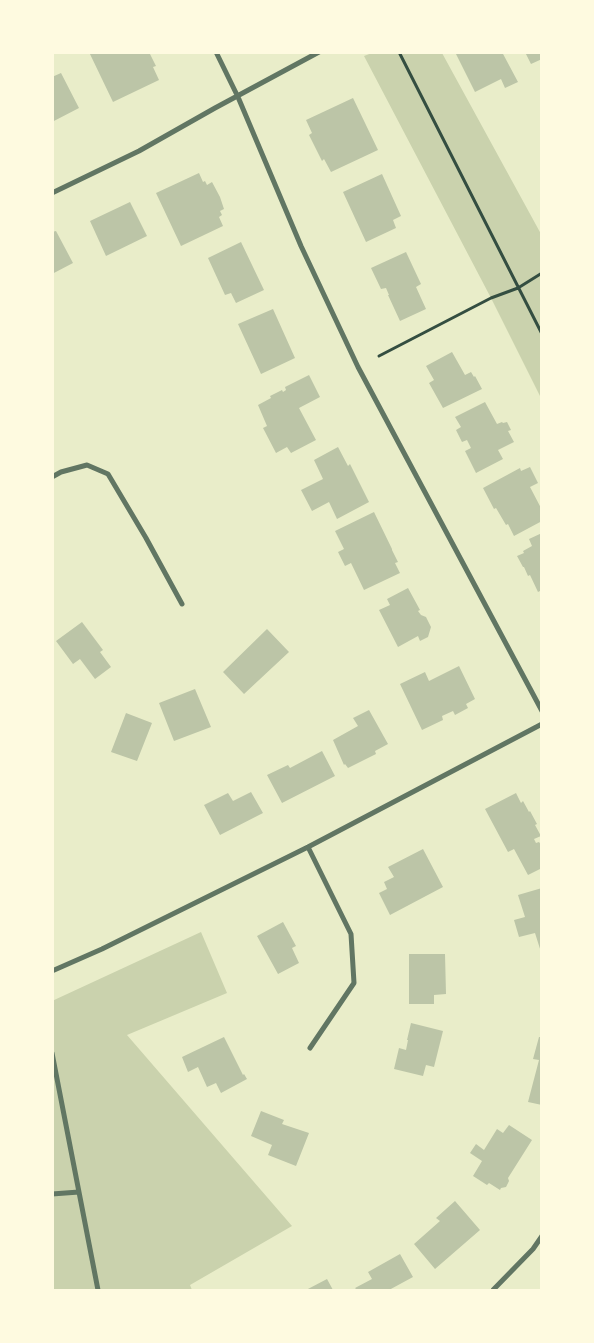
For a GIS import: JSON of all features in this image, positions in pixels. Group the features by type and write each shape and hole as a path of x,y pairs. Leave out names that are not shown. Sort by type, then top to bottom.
{"street":[{"path":"216,52 238,97 301,246 358,367 542,710"},
{"path":"52,193 139,151 319,52"},
{"path":"52,477 61,472 87,465 108,474 182,604"},
{"path":"52,972 308,847 542,724"},
{"path":"308,847 351,934 354,983 310,1048"},
{"path":"52,1053 98,1290"},
{"path":"52,1194 79,1192"},
{"path":"493,1290 533,1249 542,1236"}],"path":[{"path":"399,52 542,334"},
{"path":"379,356 491,298 518,288 542,272"}],"green space":[{"path":"372,53 442,53 541,234 541,398 491,298 364,56"},
{"path":"201,932 227,993 127,1035 292,1226 190,1285 192,1290 53,1290 52,1001"}],"building":[{"path":"89,52 153,52 150,54 156,66 153,67 159,80 113,102"},
{"path":"455,52 502,52 518,82 505,88 501,79 475,92"},
{"path":"525,52 542,52 542,59 531,64"},
{"path":"61,73 79,108 52,122 52,77"},
{"path":"353,98 378,150 331,172 324,159 322,161 309,135 312,133 306,120"},
{"path":"199,173 203,182 205,181 207,185 212,182 220,197 224,209 220,211 222,215 219,217 223,226 181,246 156,193"},
{"path":"382,174 401,216 393,220 396,228 366,242 343,192"},
{"path":"130,202 147,236 106,256 90,221"},
{"path":"56,231 73,263 52,274 52,232"},
{"path":"241,242 264,290 236,303 231,293 225,295 208,258"},
{"path":"406,252 421,284 416,287 426,309 400,321 386,288 381,289 371,268"},
{"path":"273,309 295,358 261,374 238,324"},
{"path":"452,352 465,375 471,372 482,389 443,408 429,383 434,380 426,366"},
{"path":"309,375 320,397 299,408 316,440 291,453 287,447 276,453 263,428 267,426 258,405 271,398 270,396 286,390 285,387"},
{"path":"485,402 497,424 507,422 511,430 508,431 514,442 498,450 503,459 476,473 465,451 471,448 467,440 462,442 456,430 461,427 455,417"},
{"path":"338,447 348,466 350,464 369,502 337,519 329,502 312,511 301,490 323,479 314,460"},
{"path":"530,467 538,483 530,487 542,510 542,521 514,536 508,524 506,525 496,508 494,509 483,488 520,468 521,471"},
{"path":"374,512 398,562 395,563 400,573 364,590 351,563 345,566 338,552 344,549 335,531"},
{"path":"542,533 542,590 538,592 530,575 528,576 517,556 532,546 529,539"},
{"path":"408,588 420,610 418,611 426,617 431,627 428,637 420,641 418,636 398,647 379,610 390,605 387,599"},
{"path":"82,622 103,650 100,652 111,667 95,679 80,659 73,664 56,641"},
{"path":"267,629 289,652 244,694 223,672"},
{"path":"459,666 475,699 466,704 468,708 455,715 453,711 442,716 443,720 422,730 400,684 425,672 429,681"},
{"path":"195,689 211,727 174,741 159,703"},
{"path":"369,710 388,744 375,751 376,754 348,768 344,765 333,740 358,726 353,718"},
{"path":"126,713 152,723 137,761 111,752"},
{"path":"322,751 335,776 282,803 267,775 288,765 290,768"},
{"path":"251,792 263,813 220,835 204,805 228,793 233,801"},
{"path":"516,793 521,803 523,801 530,811 541,836 534,839 536,843 539,842 542,846 542,868 528,875 514,849 508,852 485,809"},
{"path":"423,849 443,887 390,915 379,893 387,889 384,882 394,877 388,867"},
{"path":"542,888 541,952 535,933 519,937 514,920 525,917 518,895"},
{"path":"283,922 296,946 292,948 299,963 278,974 257,936"},
{"path":"409,954 445,954 446,994 434,995 434,1004 409,1004"},
{"path":"411,1023 443,1031 434,1067 426,1065 423,1076 394,1069 399,1048 406,1050"},
{"path":"224,1037 243,1075 247,1079 221,1093 216,1083 207,1087 198,1067 188,1072 182,1057"},
{"path":"539,1037 542,1037 542,1105 528,1102 539,1060 533,1059"},
{"path":"261,1111 284,1120 282,1124 309,1133 296,1166 268,1155 272,1145 251,1136"},
{"path":"509,1125 532,1140 508,1178 509,1181 506,1187 500,1190 489,1183 487,1185 473,1176 482,1161 470,1153 476,1144 484,1150 497,1129 503,1133"},
{"path":"455,1201 480,1230 435,1269 414,1244 440,1221 436,1218"},
{"path":"400,1254 413,1277 389,1290 357,1290 355,1288 372,1279 368,1272"},
{"path":"327,1279 333,1290 306,1290"}]}
